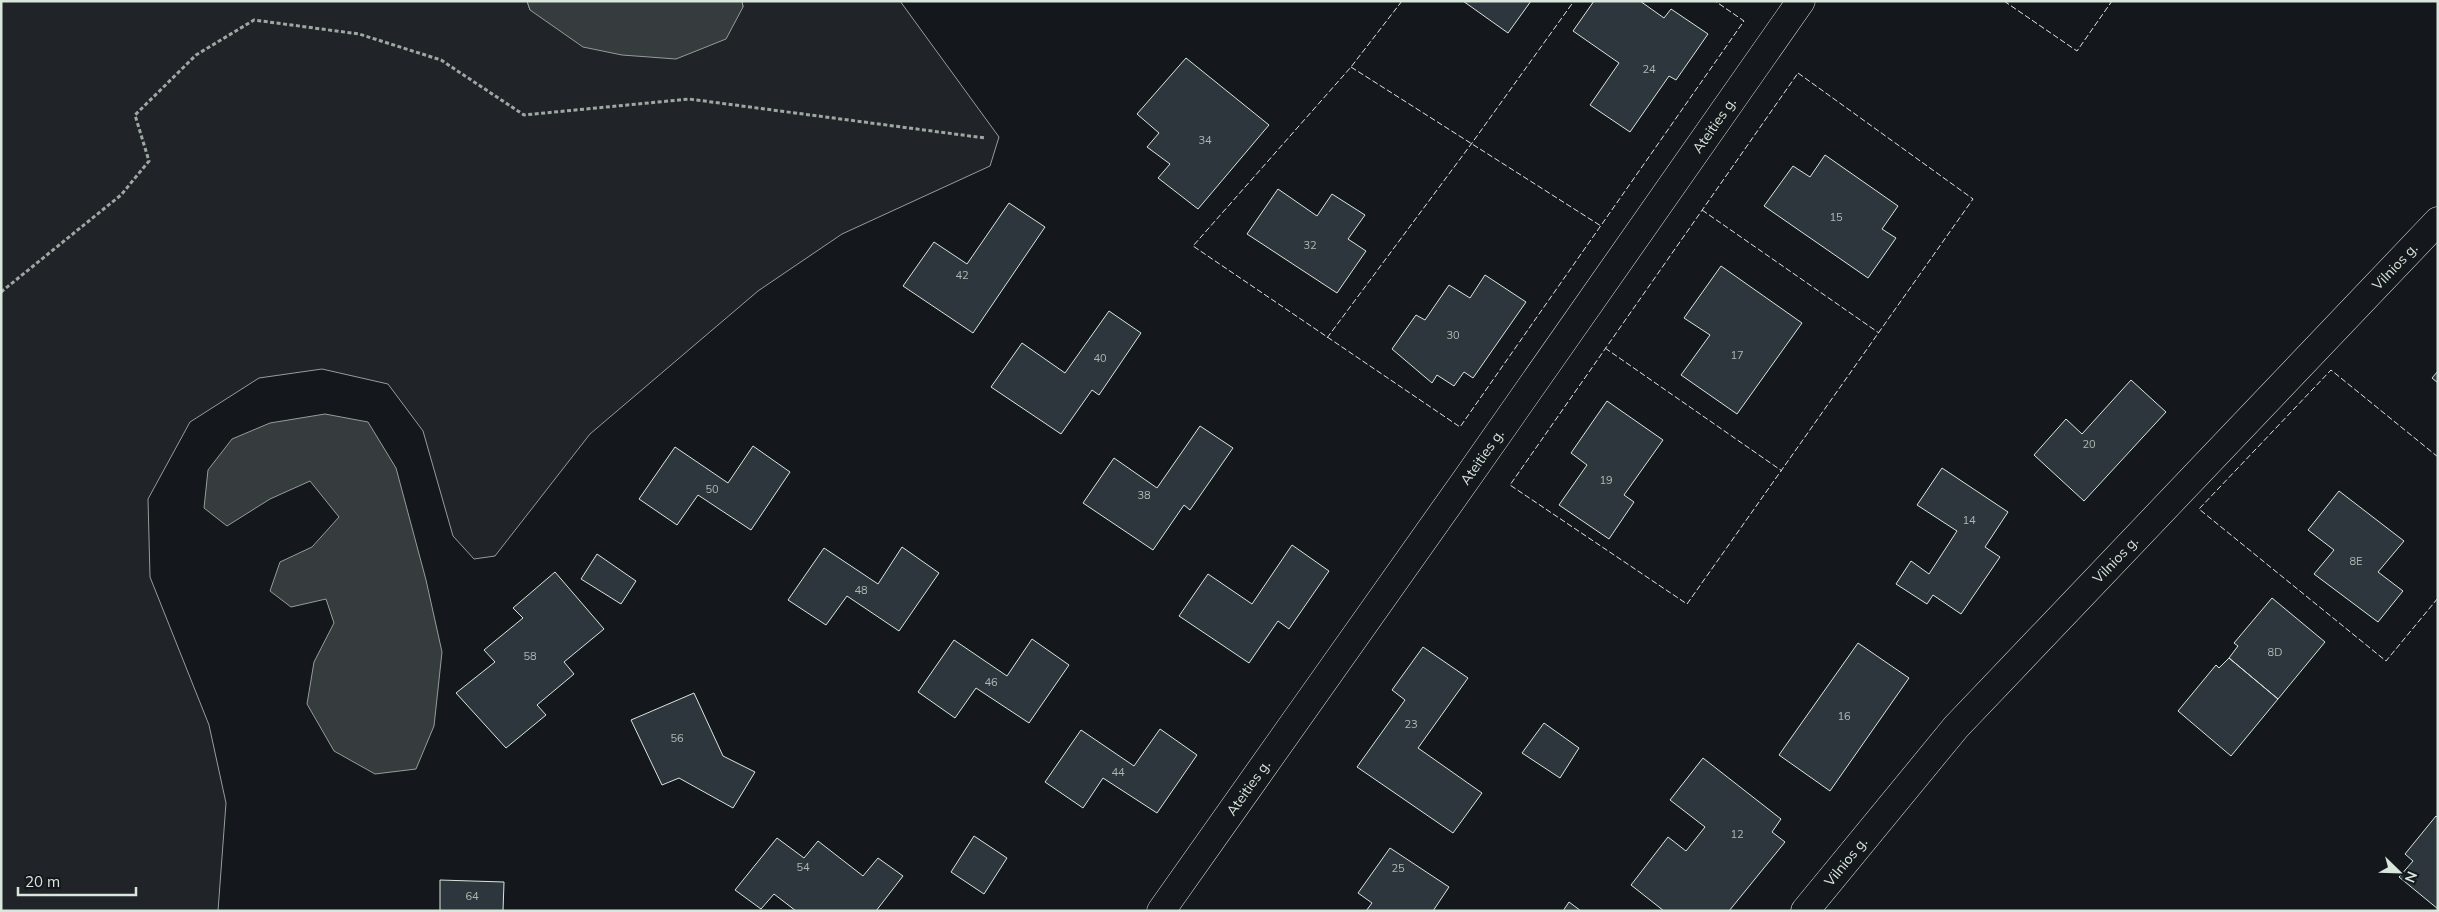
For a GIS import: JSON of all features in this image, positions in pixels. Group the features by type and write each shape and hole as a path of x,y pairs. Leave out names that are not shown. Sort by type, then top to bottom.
{"street":[{"name":"Ateities g.","path":"1161,911 1801,1"},
{"name":"Vilnios g.","path":"1805,911 1956,727 2438,222"}],"path":[{"path":"1,292 121,195 149,161 135,115 196,55 254,20 360,34 441,60 524,115 689,99 985,138"}],"shaded area":[{"path":"1,1 527,1 530,10 743,7 742,1 900,1 999,137 990,166 842,234 758,291 590,434 495,556 474,559 453,536 423,431 388,384 322,369 259,378 190,422 148,499 150,577 209,725 226,803 218,911 1,911"},
{"path":"527,1 742,1 743,7 726,39 676,59 622,55 583,47 530,10"},
{"path":"325,414 368,422 396,468 426,580 442,652 434,726 416,769 375,774 334,751 307,704 314,662 334,623 326,599 291,607 270,591 280,562 312,547 339,517 310,481 270,499 227,526 204,508 208,470 232,439 270,423"}],"building":[{"path":"1463,1 1531,1 1508,33"},
{"path":"1594,1 1640,1 1664,18 1671,9 1708,34 1676,80 1669,76 1630,132 1590,105 1619,63 1573,31"},
{"path":"1186,58 1269,125 1198,209 1158,178 1170,164 1147,147 1159,133 1137,114"},
{"path":"1825,155 1898,206 1882,229 1896,238 1868,278 1764,206 1793,166 1810,177"},
{"path":"1278,189 1317,216 1332,194 1365,215 1348,239 1366,251 1337,293 1247,234"},
{"path":"1009,203 1045,227 973,333 903,286 934,242 967,264"},
{"path":"1721,266 1802,323 1737,414 1681,375 1710,335 1684,318"},
{"path":"1485,275 1526,302 1473,378 1464,372 1454,386 1437,375 1432,383 1392,349 1416,315 1425,320 1449,285 1470,298"},
{"path":"1109,311 1141,333 1099,395 1092,390 1061,434 991,387 1022,343 1065,373"},
{"path":"2438,371 2438,383 2432,378"},
{"path":"2131,380 2166,412 2084,501 2034,455 2066,419 2082,434"},
{"path":"1607,401 1663,440 1624,495 1634,502 1609,539 1559,505 1587,465 1571,453"},
{"path":"1200,426 1233,448 1190,510 1184,505 1153,550 1083,503 1114,458 1157,488"},
{"path":"753,446 790,472 751,530 698,495 677,525 639,499 675,447 728,483"},
{"path":"1942,468 2008,512 1985,547 2000,557 1961,614 1933,595 1927,604 1896,584 1911,561 1929,574 1957,531 1917,505"},
{"path":"2339,491 2404,541 2378,572 2403,591 2378,622 2314,574 2334,550 2308,530"},
{"path":"1292,545 1329,571 1289,629 1278,621 1249,663 1179,616 1208,574 1252,604"},
{"path":"902,547 939,573 899,631 847,596 826,625 788,600 824,548 878,584"},
{"path":"597,554 636,581 621,604 581,579"},
{"path":"555,572 604,629 564,662 574,674 537,705 546,715 506,748 456,693 495,662 484,650 523,618 513,608"},
{"path":"2272,598 2325,642 2278,699 2229,658 2238,646 2234,643"},
{"path":"1032,639 1069,665 1029,723 976,688 955,718 918,692 954,640 1007,676"},
{"path":"1858,643 1909,678 1830,791 1779,755"},
{"path":"1423,647 1468,678 1418,748 1482,793 1453,833 1357,767 1405,700 1392,690"},
{"path":"2229,658 2278,699 2231,756 2178,711 2216,665 2219,668"},
{"path":"694,693 723,756 755,772 733,808 679,778 662,785 631,720"},
{"path":"1544,723 1579,748 1560,778 1522,753"},
{"path":"1160,729 1197,755 1157,813 1103,778 1083,808 1045,782 1081,730 1134,766"},
{"path":"1703,758 1781,819 1772,832 1785,842 1729,911 1664,911 1631,885 1668,837 1686,851 1705,827 1670,800"},
{"path":"2436,816 2438,818 2438,909 2399,877 2413,861 2405,854"},
{"path":"974,836 1007,858 984,894 951,872"},
{"path":"777,838 804,858 818,841 863,876 878,858 903,876 876,911 796,911 774,894 761,909 735,890"},
{"path":"1390,848 1449,887 1433,911 1366,911 1372,903 1358,893"},
{"path":"440,880 504,882 503,911 440,911"},
{"path":"1569,902 1581,911 1563,911"}],"fence":[{"path":"1402,1 1351,67 1193,246 1460,427 1744,21 1715,1"},
{"path":"1327,338 1472,143 1574,1"},
{"path":"2004,1 2077,51 2112,1"},
{"path":"1351,67 1601,226"},
{"path":"1798,73 1973,199 1687,604 1510,485 1798,73"},
{"path":"1702,210 1879,333"},
{"path":"1605,348 1782,471"},
{"path":"2438,457 2331,370 2199,509 2386,661 2438,598"}]}
